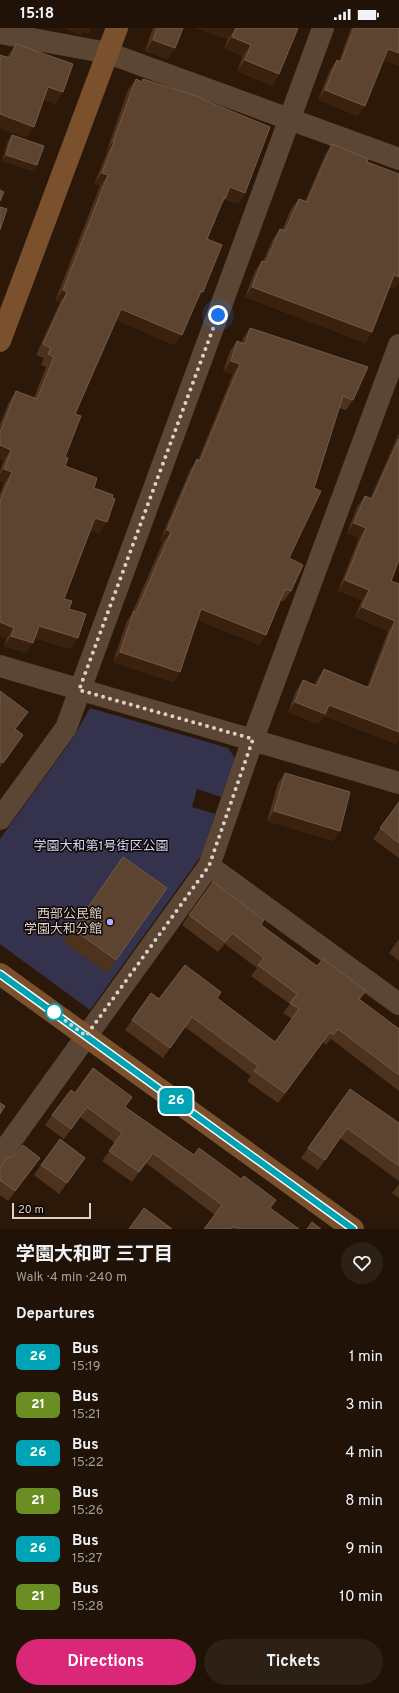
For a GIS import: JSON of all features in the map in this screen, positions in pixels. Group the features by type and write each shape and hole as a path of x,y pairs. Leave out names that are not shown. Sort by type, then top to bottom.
{"street":[{"path":"0,341 118,28"},
{"path":"0,819 66,728 323,28"},
{"path":"0,32 108,53 399,159"},
{"path":"0,1156 209,866 253,739 399,345"},
{"path":"0,666 399,783"},
{"path":"209,866 399,1004"},
{"path":"0,974 353,1229"}],"green space":[{"name":"学園大和第1号街区公園","path":"90,708 228,748 235,758 221,797 197,789 192,807 215,814 201,856 90,1010 0,944 0,839 73,738"}],"building":[{"path":"157,28 183,28 175,48 153,40"},
{"path":"236,28 298,28 279,74 245,60 251,45 232,37"},
{"path":"354,28 399,28 399,53 388,49 365,106 325,90 337,60 341,62"},
{"path":"16,44 73,64 63,92 48,87 34,127 0,114 0,55 10,58"},
{"path":"136,79 142,82 143,79 202,98 270,127 245,193 230,187 225,199 224,198 207,239 222,245 203,292 201,291 182,335 121,309 75,414 81,416 65,457 68,458 65,466 97,478 94,488 113,495 112,498 115,499 107,522 95,518 64,599 72,601 69,609 86,614 78,638 39,626 33,643 11,636 14,628 0,622 0,501 12,472 4,469 11,450 0,445 0,433 16,391 37,399 54,357 48,354 51,348 43,344 67,292 63,290 108,175 102,173"},
{"path":"12,135 44,146 37,165 6,155"},
{"path":"332,144 368,159 367,162 399,174 399,277 394,275 372,332 252,287 262,261 266,262 280,229 285,231 299,199 307,202"},
{"path":"0,190 4,192 0,201"},
{"path":"0,207 7,209 0,230"},
{"path":"250,328 368,367 353,400 343,396 314,488 321,491 289,558 303,565 291,591 285,589 266,635 201,609 180,672 120,652 134,611 136,612 171,532 167,530 197,459 200,461 240,364 231,361 237,341 245,344"},
{"path":"399,439 399,560 391,581 399,584 399,732 329,705 325,714 295,702 303,680 317,686 324,669 369,688 395,621 362,607 369,590 345,580 366,528 354,523 365,496 372,499"},
{"path":"0,691 28,712 15,729 23,735 3,763 0,761"},
{"path":"285,773 350,792 340,831 274,811"},
{"path":"399,802 399,843 380,828"},
{"name":"西部公民館 学園大和分館","path":"123,857 167,888 116,960 73,929"},
{"path":"213,882 264,920 261,925 317,966 323,959 366,991 359,999 399,1029 399,1075 338,1029 333,1035 330,1032 285,1093 254,1071 258,1066 192,1017 170,1048 132,1020 151,993 159,999 185,965 221,992 217,998 275,1042 299,1009 290,1003 297,994 258,965 264,958 232,933 225,942 189,915"},
{"path":"93,1068 132,1097 125,1107 194,1155 199,1148 241,1179 244,1176 276,1200 270,1208 299,1229 238,1229 233,1226 231,1229 204,1229 222,1205 153,1153 139,1172 109,1151 122,1133 87,1107 71,1129 52,1115 71,1090 75,1093"},
{"path":"350,1089 399,1123 399,1166 347,1128 325,1160 308,1148"},
{"path":"0,1103 5,1106 0,1114"},
{"path":"60,1139 85,1158 67,1183 41,1165"},
{"path":"23,1145 40,1158 15,1191 0,1180 0,1168 7,1158 13,1157"},
{"path":"144,1208 172,1229 129,1229"},
{"path":"312,1222 321,1229 307,1229"}],"bus line":[{"name":"26","path":"0,974 353,1229"}],"place":[{"name":"西部公民館 学園大和分館","path":"110,922"}],"route":[{"path":"54,1012 86,1036 209,866 253,739 79,690 218,315"}]}
